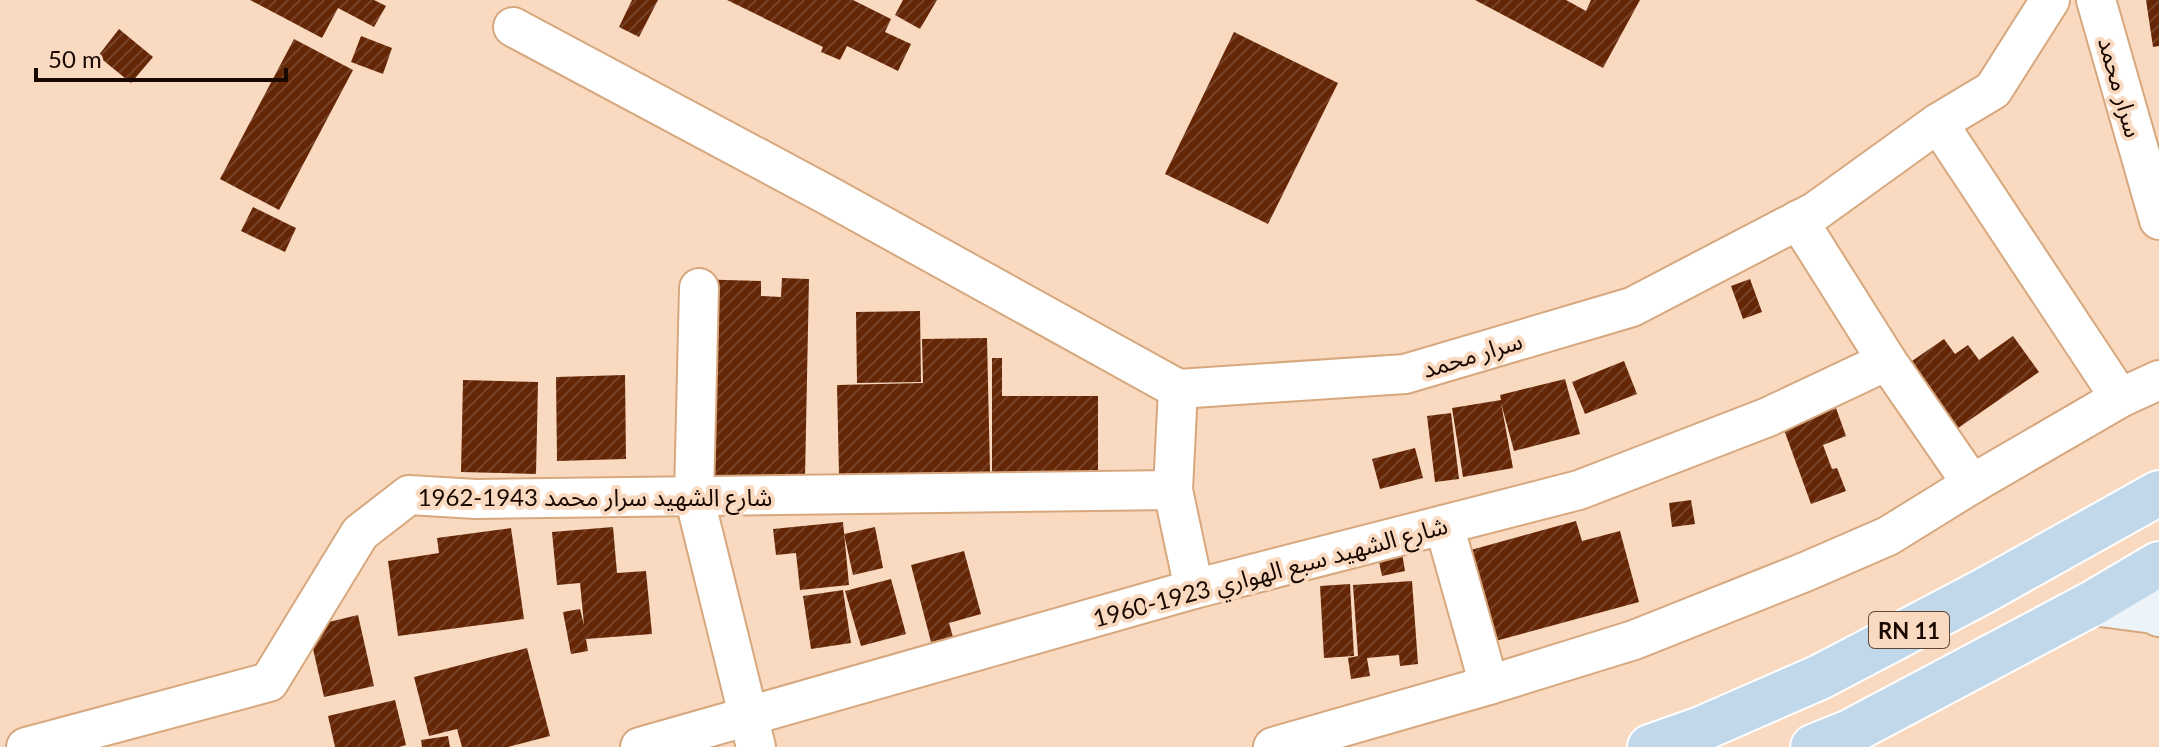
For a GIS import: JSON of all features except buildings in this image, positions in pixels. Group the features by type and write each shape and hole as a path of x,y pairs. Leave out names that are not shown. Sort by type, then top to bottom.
{"highway":[{"name":"RN 11","path":"1650,747 1701,729 1820,677 1982,592 2159,493"},
{"name":"RN 11","path":"1813,747 1850,732 2093,603 2159,564"}],"main road":[{"path":"2093,603 2159,614"}],"street":[{"name":"سرار محمد","path":"1178,389 1405,374 1632,307 1816,211 1938,123 1993,90 2050,0"},
{"name":"سرار محمد","path":"2096,0 2151,162 2159,220"},
{"path":"513,27 829,196 1178,389 1173,490 1194,589"},
{"path":"1938,123 2120,398"},
{"path":"1798,220 1887,361 1972,484"},
{"path":"699,288 694,496 752,732"},
{"name":"شارع الشهيد سبع الهواري 1923-1960","path":"640,747 752,732 1194,589 1579,490 1768,417 1887,361"},
{"path":"1273,747 1634,640 1805,572 1888,536 2120,398 2159,380"},
{"name":"شارع الشهيد سرار محمد 1943-1962","path":"26,747 269,682 360,533 409,495 476,499 1173,490"},
{"path":"1444,525 1489,685"}]}
